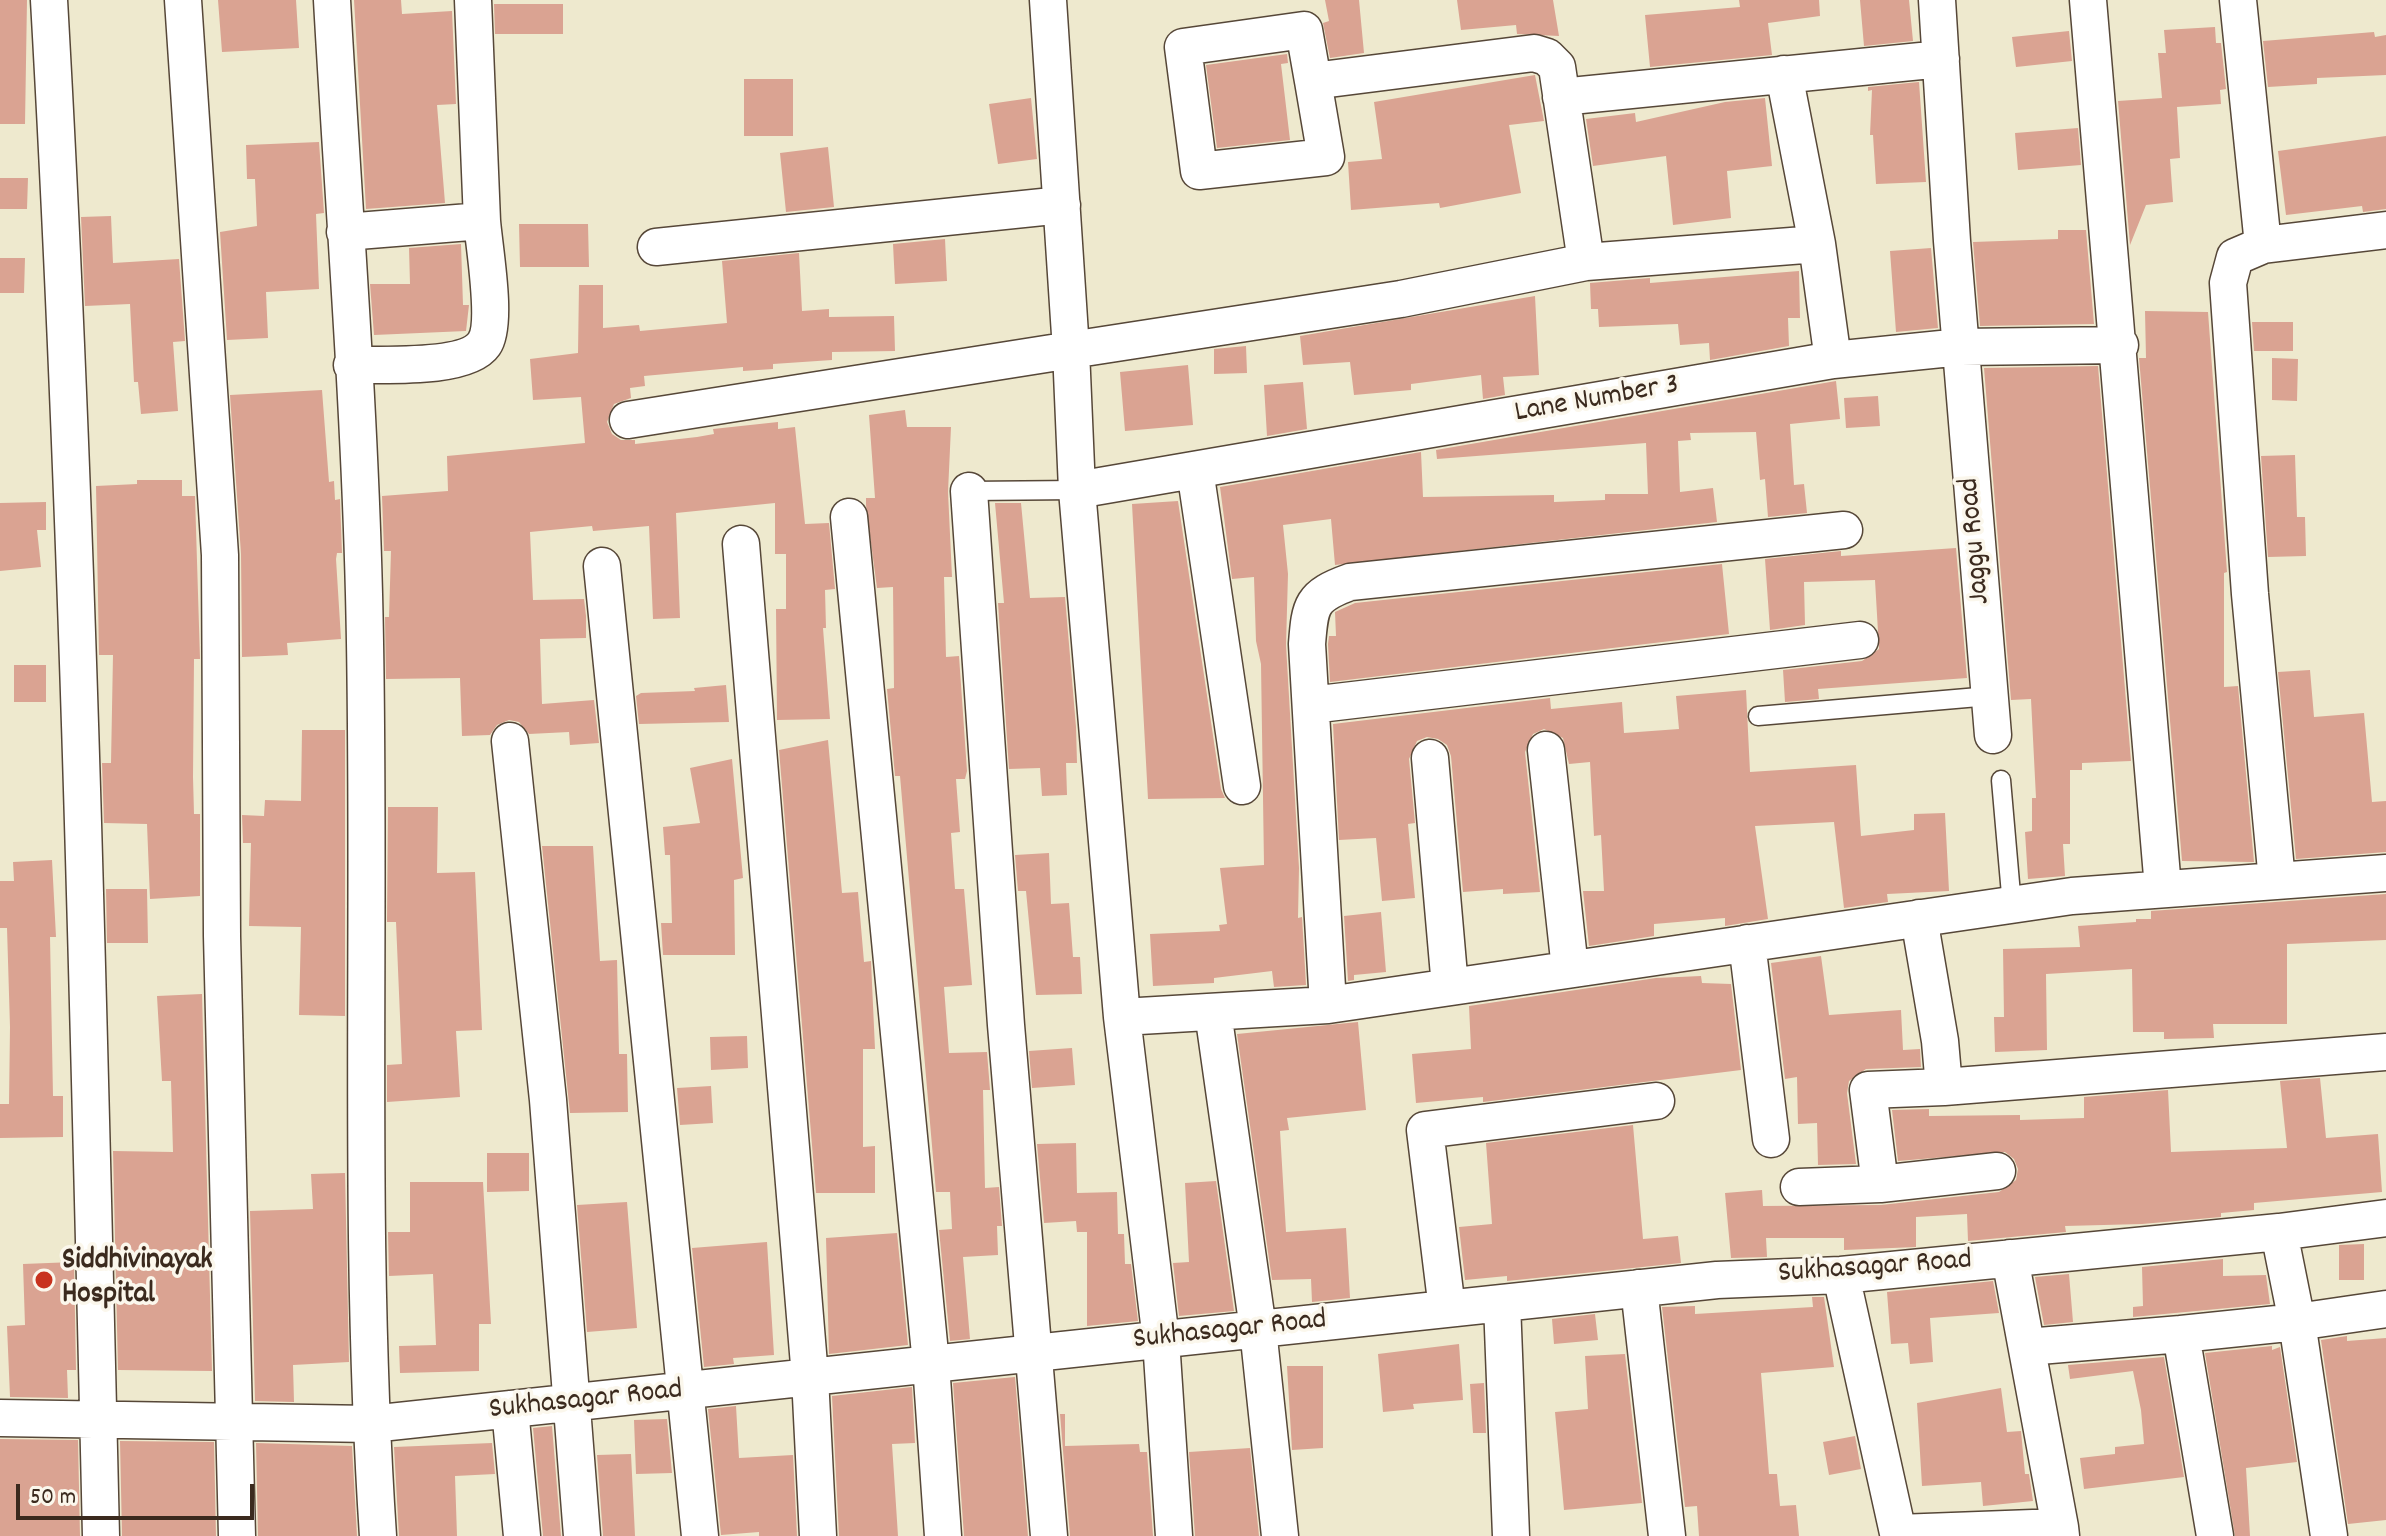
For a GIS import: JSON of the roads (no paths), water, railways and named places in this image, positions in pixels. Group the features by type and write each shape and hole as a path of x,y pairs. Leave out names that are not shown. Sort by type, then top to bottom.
{"street":[{"path":"49,0 63,247 77,619 101,1536"},
{"path":"183,0 220,555 222,936 237,1536"},
{"path":"332,0 364,594 364,1157 371,1424 378,1536"},
{"path":"352,365 446,362 472,355 485,343 490,318 482,221 473,0"},
{"path":"1048,0 1077,490 1122,1017 1161,1340 1174,1536"},
{"name":"Jaggu Road","path":"1937,0 1961,347 1993,735"},
{"path":"2088,0 2120,345 2163,888"},
{"path":"2238,0 2263,245"},
{"path":"1304,30 1313,81 1326,157 1199,171 1183,47 1304,30"},
{"path":"1313,81 1534,53 1547,57 1557,67 1586,262"},
{"path":"1561,97 1941,59"},
{"path":"1784,74 1817,244 1833,360"},
{"path":"656,247 1062,205"},
{"path":"345,232 482,221"},
{"path":"2277,881 2250,594 2228,283 2235,257 2263,245 2386,230"},
{"path":"628,420 1401,299 1586,262 1817,244"},
{"name":"Lane Number 3","path":"1077,490 1833,360 1961,347 2120,345"},
{"path":"1195,470 1242,786"},
{"path":"969,491 1049,1536"},
{"path":"849,517 931,1364 943,1536"},
{"path":"1328,1005 1307,644 1310,608 1325,591 1350,582 1844,530"},
{"path":"741,544 810,1377 818,1536"},
{"path":"602,566 700,1536"},
{"path":"1311,705 1860,640"},
{"path":"510,741 548,1100 582,1536"},
{"path":"1546,750 1570,969"},
{"path":"1430,758 1450,987"},
{"path":"1122,1017 1328,1005 2072,896 2386,873"},
{"path":"1919,918 1940,1041 1944,1087"},
{"path":"1747,943 1771,1139"},
{"path":"1213,1012 1258,1329 1280,1536"},
{"path":"1880,1184 1868,1090 1944,1087 2386,1052"},
{"path":"1447,1309 1425,1130 1656,1101"},
{"path":"1799,1187 1880,1184 1997,1171"},
{"name":"Sukhasagar Road","path":"0,1418 371,1424 1717,1280 1841,1275 2279,1232 2386,1218"},
{"path":"2279,1232 2297,1322 2329,1536"},
{"path":"1841,1275 1898,1535 2060,1531 2010,1258"},
{"path":"1639,1288 1667,1536"},
{"path":"1502,1303 1511,1536"},
{"path":"2027,1347 2297,1322 2386,1309"},
{"path":"2181,1334 2215,1536"},
{"path":"510,1409 522,1536"}],"lane":[{"path":"969,491 1077,490"},
{"path":"1758,716 1990,696"},
{"path":"2001,780 2012,906"}],"place":[{"name":"Siddhivinayak Hospital","path":"44,1280"}]}
